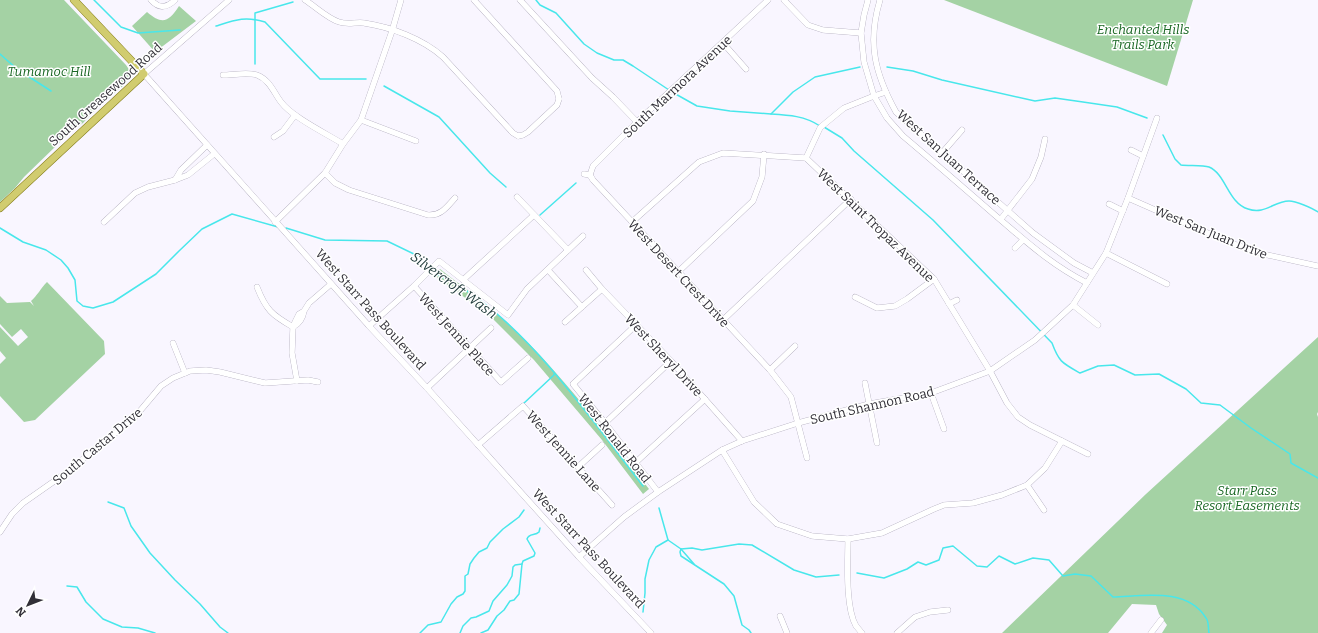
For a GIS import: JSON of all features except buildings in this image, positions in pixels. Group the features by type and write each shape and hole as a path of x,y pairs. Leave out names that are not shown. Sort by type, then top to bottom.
{"main road":[{"name":"West Starr Pass Boulevard","path":"74,0 144,74"},
{"name":"South Greasewood Road","path":"0,208 144,74"}],"street":[{"path":"151,0 156,5 162,7 167,6 175,0"},
{"name":"South Greasewood Road","path":"144,74 229,0"},
{"path":"305,0 330,18 340,22 349,24 362,23 392,30 434,48 518,138 528,132 562,99 557,91 474,0"},
{"path":"276,222 324,173 361,120 401,0"},
{"path":"520,0 592,78 637,122"},
{"name":"South Marmora Avenue","path":"587,174 593,166 637,122 768,0"},
{"path":"784,0 808,24 823,30 861,33"},
{"name":"West San Juan Terrace","path":"868,0 861,33 864,62 874,96 887,118 903,136 1001,219 1023,240 1056,265 1087,283"},
{"name":"West San Juan Terrace","path":"880,0 875,20 873,43 875,61 886,92 896,112 1033,233 1062,256 1094,273"},
{"path":"723,43 746,68"},
{"name":"West Starr Pass Boulevard","path":"144,74 368,326 427,388 579,557 651,633"},
{"path":"223,75 252,74 263,78 271,86 281,102 295,115 343,144"},
{"path":"806,158 820,128 844,108 886,92"},
{"path":"274,137 282,131 295,115"},
{"name":"South Shannon Road","path":"579,557 624,518 658,492 722,450 742,441 798,422 869,404 931,393 990,371 1035,340 1073,305 1106,252 1128,198 1157,118"},
{"path":"361,120 416,141"},
{"path":"942,153 962,130"},
{"path":"1001,219 1032,179 1041,157 1046,139"},
{"path":"175,180 181,170 207,145"},
{"path":"1131,150 1143,156"},
{"name":"West Saint Tropaz Avenue","path":"632,222 699,162 723,153 764,154 806,158 934,279 990,371 1007,403 1018,417 1088,454"},
{"path":"104,222 135,193 148,186 175,180 188,175 214,154"},
{"path":"678,272 753,201 762,177 764,154"},
{"path":"188,163 195,170"},
{"path":"324,173 335,183 349,190 435,217 456,198"},
{"name":"West Desert Crest Drive","path":"587,174 770,370 791,397 807,458"},
{"path":"518,197 568,250"},
{"name":"West San Juan Drive","path":"1128,198 1228,242 1263,254 1318,266"},
{"path":"722,320 851,199"},
{"path":"1109,204 1123,211"},
{"path":"462,280 534,215"},
{"path":"368,326 414,286 439,261 508,315 526,289 583,236"},
{"path":"1015,248 1023,240"},
{"path":"1106,252 1167,284"},
{"path":"548,270 582,307"},
{"name":"West Sheryl Drive","path":"586,270 671,361 742,441"},
{"path":"855,297 877,308 895,306 934,279"},
{"path":"297,380 292,353 293,327 299,314 304,311 309,303 332,284"},
{"name":"West Jennie Place","path":"414,286 501,382 528,358"},
{"path":"257,287 268,308 276,317 293,327"},
{"path":"565,322 602,288"},
{"path":"949,304 957,300"},
{"path":"1073,305 1098,325"},
{"name":"West Ronald Road","path":"636,325 573,384 658,492"},
{"path":"427,388 491,328"},
{"path":"173,343 185,373"},
{"path":"770,370 795,346"},
{"path":"605,423 671,361"},
{"name":"South Castar Drive","path":"0,532 12,514 23,503 63,475 134,418 161,386 174,378 190,371 206,370 265,383 297,380 318,382"},
{"path":"865,383 877,442"},
{"path":"931,393 944,429"},
{"path":"635,463 705,399"},
{"name":"West Jennie Lane","path":"478,445 523,406 612,505"},
{"path":"722,450 754,502 777,524 812,536 848,539 882,533 934,508 944,505 973,503 1002,496 1027,485 1045,468 1062,441"},
{"path":"578,467 602,445"},
{"path":"1027,485 1044,510"},
{"path":"848,539 848,580 851,609 856,625 862,633"},
{"path":"897,633 915,617 930,612 948,610"},
{"path":"780,616 787,633"},
{"path":"1154,632 1161,620"}],"green space":[{"name":"Tumamoc Hill","path":"0,0 64,0 126,65 131,76 125,84 97,108 83,123 68,134 0,202"},
{"name":"Enchanted Hills Trails Park","path":"944,0 1193,0 1167,86"},
{"path":"179,6 196,21 155,52 132,26 147,12 157,19 165,20 172,16"},
{"path":"440,269 495,311 523,337 579,400 649,489 643,494 602,440 534,360 490,316 434,275"},
{"path":"47,282 104,341 105,354 35,420 24,422 0,396 0,364 6,358 0,351 0,327 18,346 28,337 21,329 12,337 0,324 0,296 7,303 30,302 34,306 31,301"},
{"name":"Starr Pass Resort Easements","path":"1318,337 1318,633 1162,633 1167,625 1159,614 1156,605 1132,604 1108,633 1002,633 1146,494"}],"waterway":[{"path":"94,0 121,27 138,33 180,30"},
{"path":"536,0 540,5 556,13 584,44 597,53 614,60 623,60 669,90"},
{"path":"255,64 255,13 293,2"},
{"path":"216,26 246,19 265,22 320,79 366,79"},
{"path":"0,54 17,69 51,91"},
{"path":"672,92 697,106 730,111 771,114 793,92 815,77 860,67"},
{"path":"887,67 913,71 942,80 1035,101 1055,98 1117,107 1147,118"},
{"path":"384,86 439,117 490,173 506,187"},
{"path":"771,114 803,118 820,126"},
{"path":"824,127 842,138 854,151 933,220 1052,343 1059,358 1065,364 1080,373 1098,366 1114,365 1135,375 1159,374 1186,389 1201,403 1220,405 1290,454 1291,463 1318,478"},
{"path":"1163,135 1175,159 1181,165 1206,166 1215,171 1231,195 1241,206 1248,209 1259,210 1289,201 1304,205 1318,212"},
{"path":"540,215 576,183"},
{"name":"Silvercroft Wash","path":"0,228 23,242 46,250 61,260 75,280 77,301 83,306 93,308 113,302 156,274 202,229 232,214 278,227"},
{"name":"Silvercroft Wash","path":"286,228 325,240 387,241 418,256 430,268"},
{"name":"Silvercroft Wash","path":"433,270 437,274 476,297 500,316 522,338 565,386 643,486"},
{"path":"523,404 554,374"},
{"path":"108,502 124,508 131,526 150,553 200,604 220,627 228,633"},
{"name":"Silvercroft Wash","path":"659,508 668,540 681,549 692,548 702,550 739,544 752,545 794,570 816,577 839,575"},
{"path":"420,633 428,625 441,622 451,604 465,591 465,576 468,574 470,564 474,558 479,552 487,548 490,542 503,529 519,517 524,510"},
{"path":"460,633 463,626 471,618 489,611 493,601 507,585 512,576 513,567 515,565 522,564 523,561 534,556 535,553 527,539 529,536 539,532 540,528"},
{"path":"643,612 645,579 649,560 656,547 668,540"},
{"name":"Silvercroft Wash","path":"857,573 884,578 907,569 918,562 926,565 939,560 943,548 953,546 977,566 987,567 999,556 1015,564 1033,558 1049,560 1063,576 1075,574 1091,576 1113,597 1151,595 1176,597 1188,602 1198,608 1207,619 1209,633"},
{"path":"681,549 681,556 724,584 734,596 742,625 751,633"},
{"path":"681,549 694,564"},
{"path":"481,633 488,630 497,616 504,610 510,601 514,600 519,594 522,564"},
{"path":"67,586 77,587 86,602 103,619 122,627 138,628 155,633"}]}
